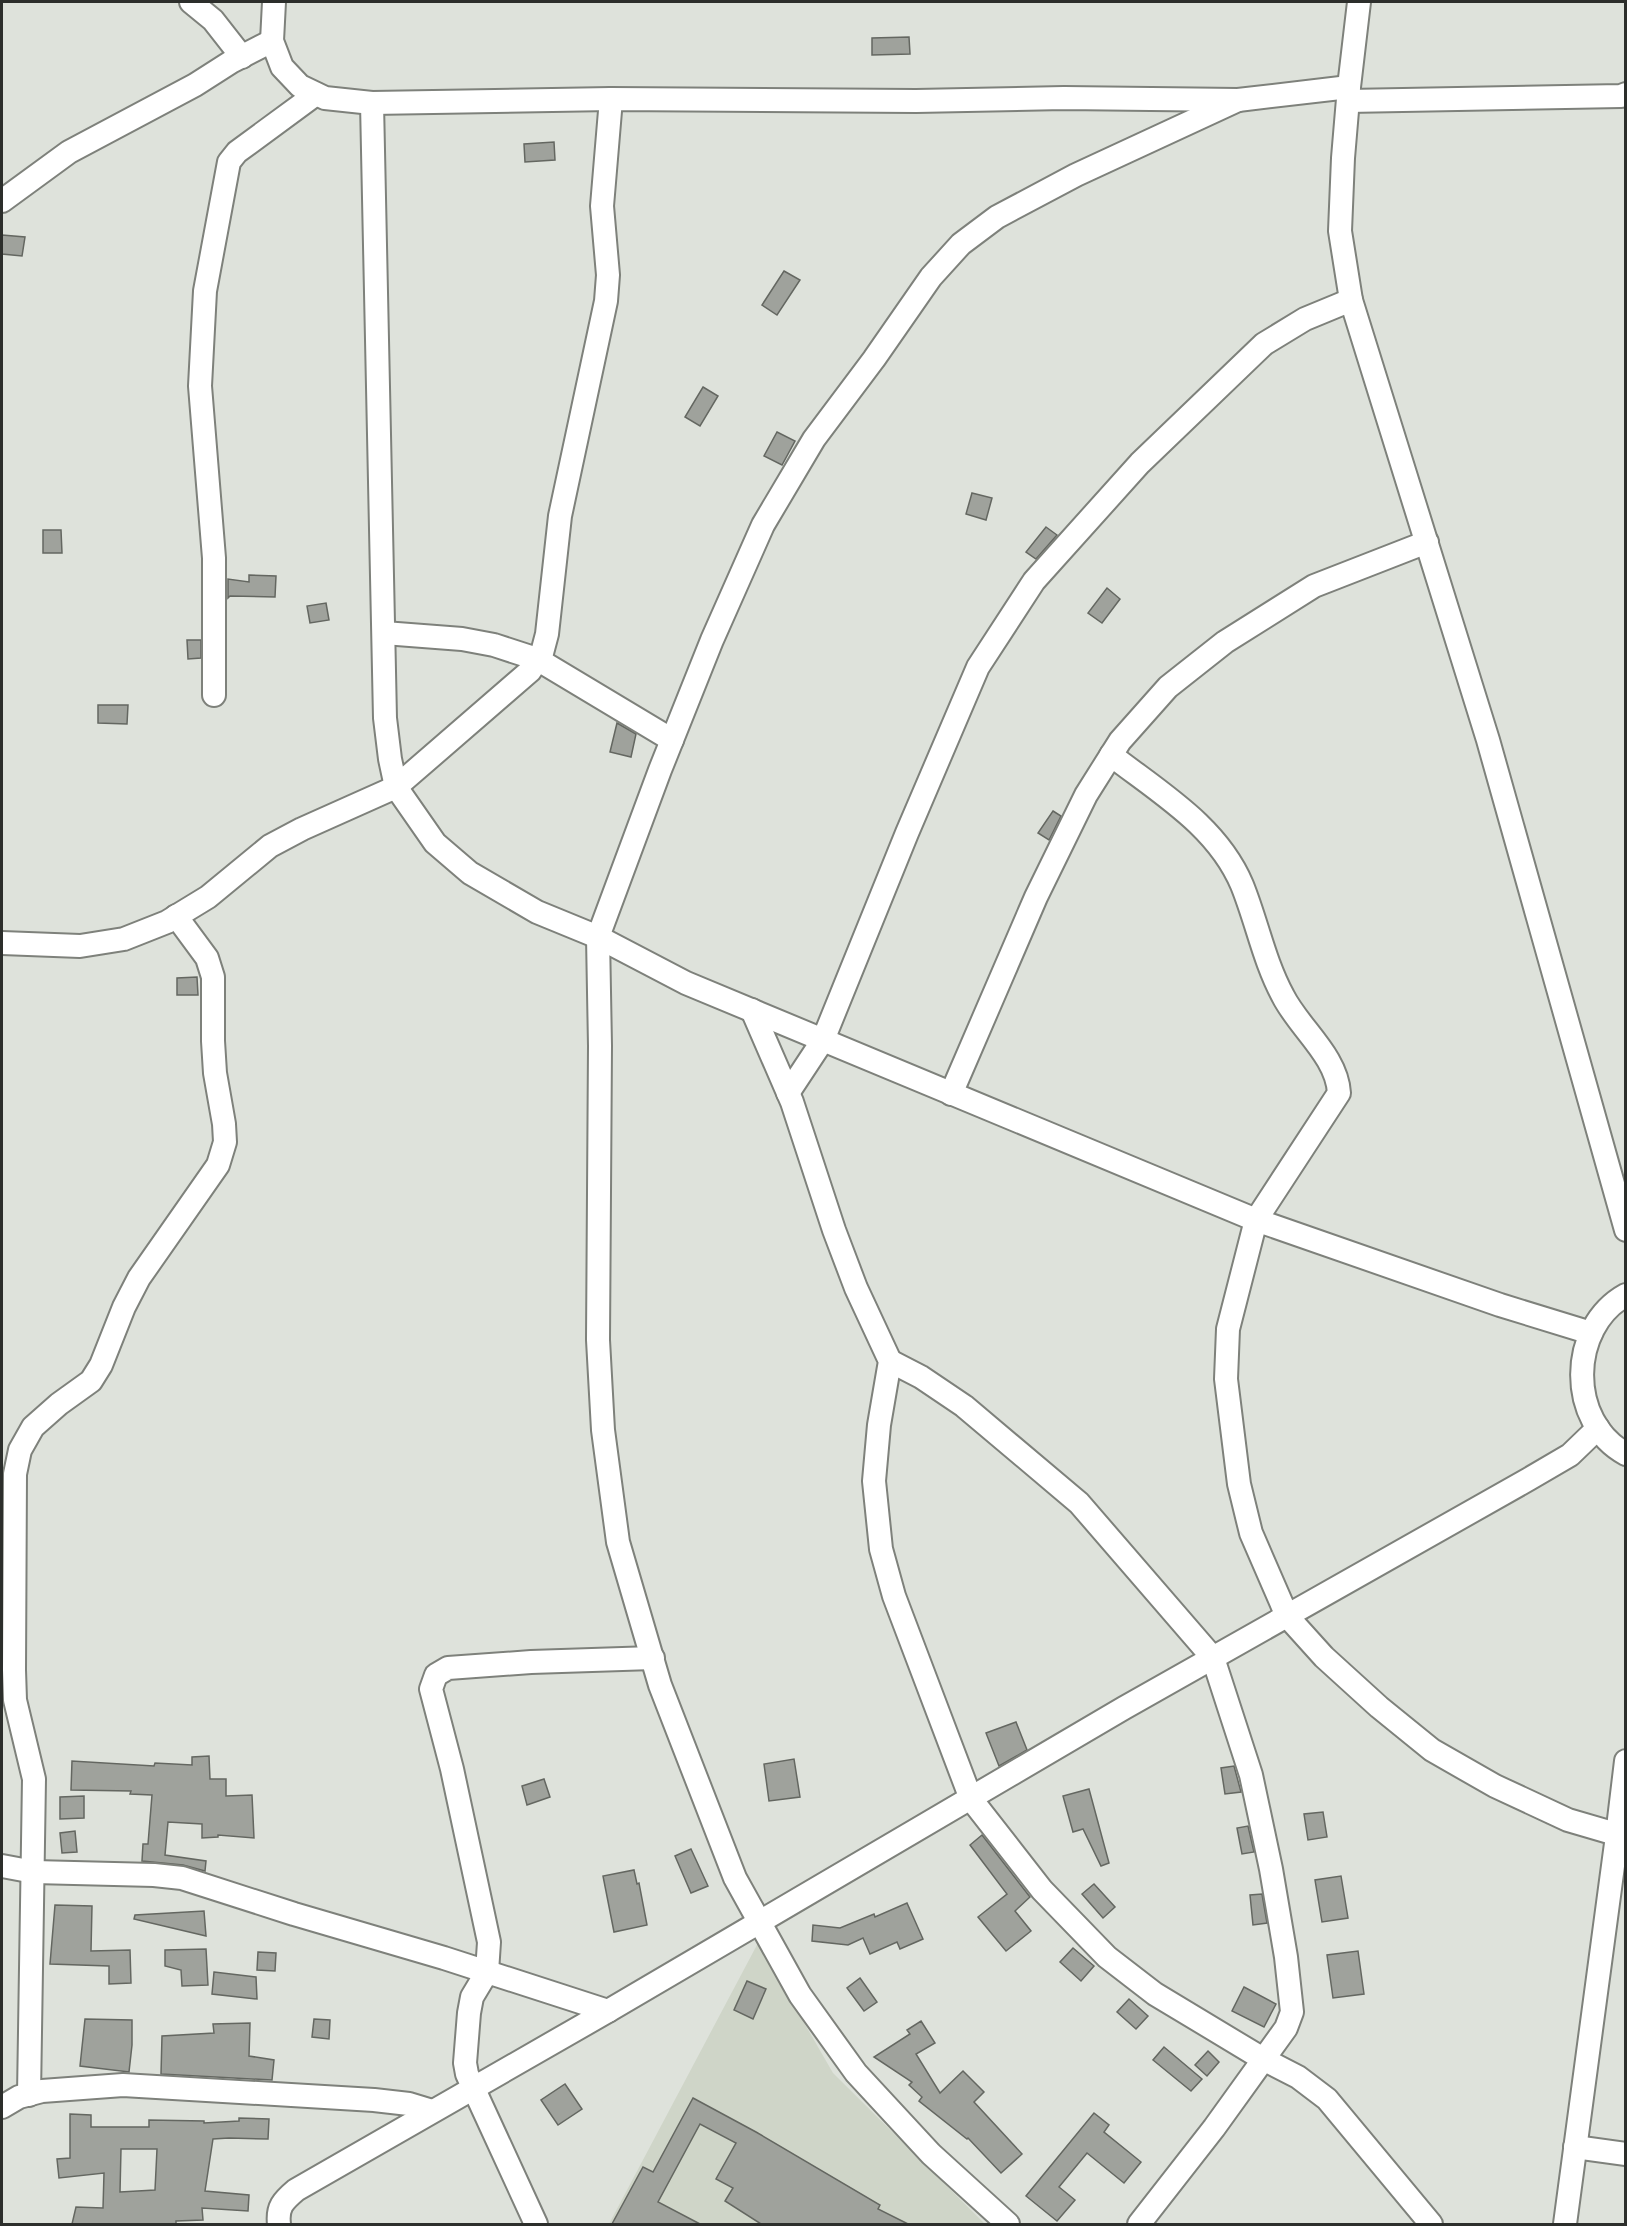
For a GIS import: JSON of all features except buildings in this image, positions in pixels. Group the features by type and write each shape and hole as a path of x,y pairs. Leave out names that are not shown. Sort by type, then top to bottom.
{"street":[{"path":"191,2 214,11 242,57"},
{"path":"274,2 272,41 282,67 300,86 326,98 372,103 611,99 1238,100 1348,94 1621,96 1626,94"},
{"path":"1359,2 1348,94 1340,231 1351,300 1488,740 1626,1230"},
{"path":"2,201 69,152 272,41"},
{"path":"214,694 214,558 200,387 205,291 229,162 237,152 316,94"},
{"path":"2,943 80,946 124,939 176,916 208,897 270,846 310,825 396,787 530,671 542,653 547,634 560,516 606,301 608,275 602,206 611,99"},
{"path":"1008,2224 931,2154 856,2073 800,1995 735,1878 660,1685 618,1542 603,1430 598,1340 600,1046 598,937 712,640 764,525 814,439 874,359 931,277 961,244 997,217 1076,175 1238,100"},
{"path":"372,103 385,718 396,787 435,843 470,873 537,912 598,937 686,983 752,1011 1256,1220 1500,1305 1591,1333"},
{"path":"788,1093 823,1040 907,833 978,667 1034,580 1140,463 1264,344 1305,319 1351,300"},
{"path":"951,1094 1036,897 1086,795 1120,741 1168,687 1225,642 1314,586 1427,542"},
{"path":"384,633 462,639 494,645 537,659 672,740"},
{"path":"1111,756 1204,827 1224,850 1242,885 1265,956 1283,997 1332,1067 1338,1080 1339,1093 1256,1220 1228,1329 1226,1379 1239,1484 1251,1533 1287,1616 1324,1657 1378,1707 1432,1750 1495,1786 1568,1820 1621,1837"},
{"path":"29,2095 34,1779 15,1700 15,1474 20,1450 33,1427 59,1404 91,1381 101,1365 124,1307 139,1278 218,1165 225,1143 215,1073 213,977 207,958 176,916"},
{"path":"752,1011 788,1093 856,1288 890,1361 879,1425 874,1481 881,1549 894,1596 970,1799 1042,1890 1107,1957 1155,1994 1263,2059 1298,2077 1326,2099 1431,2224"},
{"path":"1626,1295 1603,1314 1591,1333 1583,1357 1581,1382 1586,1406 1598,1428 1618,1450 1626,1454"},
{"path":"890,1361 921,1377 964,1406 1079,1503 1213,1658 1251,1775 1271,1869 1286,1957 1292,2012 1286,2028 1214,2128 1140,2224"},
{"path":"279,2224 277,2212 283,2201 296,2190 608,2011 1124,1708 1570,1455 1598,1428"},
{"path":"536,2224 467,2074 465,2063 469,2013 472,1997 487,1972 489,1942 452,1769 431,1689 436,1675 448,1668 653,1658"},
{"path":"1565,2224 1621,1837 1626,1761"},
{"path":"2,1866 34,1872 154,1875 182,1878 608,2011"},
{"path":"2,2107 19,2097 42,2091 153,2085 374,2100 408,2104 432,2111"},
{"path":"1575,2147 1626,2154"}],"shaded area":[{"path":"758,1943 833,2073 985,2224 609,2224"}]}
